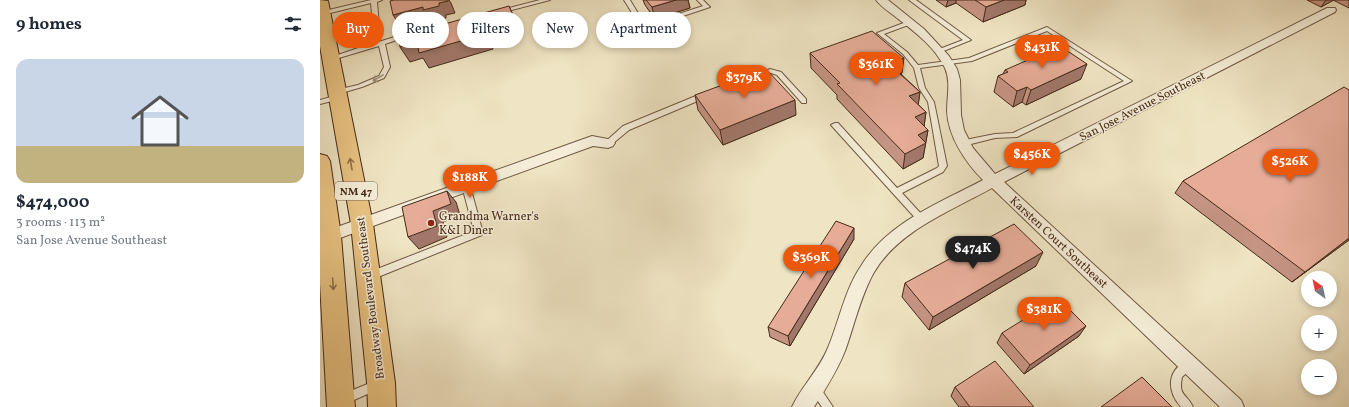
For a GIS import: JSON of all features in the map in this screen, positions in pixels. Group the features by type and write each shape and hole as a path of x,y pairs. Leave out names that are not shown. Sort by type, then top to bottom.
{"main road":[{"name":"Broadway Boulevard Southeast","path":"321,7 330,57 332,97 362,224 381,395"},
{"name":"NM 47","path":"320,162 341,404"}],"street":[{"name":"Karsten Court Southeast","path":"882,0 909,23 943,57 954,78 954,116 963,144 980,167 993,181 1234,407"},
{"name":"San Jose Avenue Southeast","path":"802,407 815,390 836,353 852,304 866,271 879,253 896,237 921,219 993,181 1330,10"},
{"path":"326,228 362,224 592,141 608,143"}],"lane":[{"path":"321,7 375,0 376,12"},
{"path":"497,12 547,0"},
{"path":"627,0 644,27 707,7 700,0"},
{"path":"912,0 968,40 943,57 916,67"},
{"path":"896,192 940,170 943,166 943,159 938,143 931,102 922,88 916,67 905,53 880,33 909,23"},
{"path":"943,57 970,60 1047,29 1129,81 1014,135 995,136 963,144"},
{"path":"330,57 365,48"},
{"path":"332,97 382,77 387,67 383,48"},
{"path":"749,79 770,71 779,73 804,101"},
{"path":"608,143 626,128 712,93"},
{"path":"835,125 921,219"},
{"path":"367,277 399,265 406,258 478,228 466,186"},
{"path":"1188,407 1178,398 1175,385 1177,374 1189,365"},
{"path":"815,390 828,407"},
{"path":"341,404 381,395"}],"building":[{"path":"448,0 439,3 439,6 423,10 423,7 404,12 392,12 390,1"},
{"path":"646,0 676,0 652,7"},
{"path":"975,0 1004,0 986,7"},
{"path":"509,6 512,12 488,12"},
{"path":"457,21 457,42 449,44 449,23"},
{"path":"872,31 904,58 889,64 920,92 909,96 926,112 915,117 928,130 918,135 926,143 905,154 837,84 840,83 810,53"},
{"path":"1060,46 1087,64 1031,90 1027,87 1017,91 998,76 1008,72 1005,70"},
{"path":"418,48 436,48 419,53"},
{"path":"766,69 795,100 720,130 695,95"},
{"path":"1344,87 1349,90 1349,238 1306,271 1304,271 1183,181"},
{"path":"447,191 451,204 433,211 437,226 408,237 402,207"},
{"path":"836,221 854,228 788,336 768,327"},
{"path":"1014,224 1043,252 933,317 905,283"},
{"path":"1058,298 1086,326 1030,365 1002,333"},
{"path":"995,361 1034,407 970,407 955,387"},
{"path":"1142,377 1172,407 1101,407"}],"place":[{"name":"Grandma Warner's K&I Diner","path":"431,223"}]}
